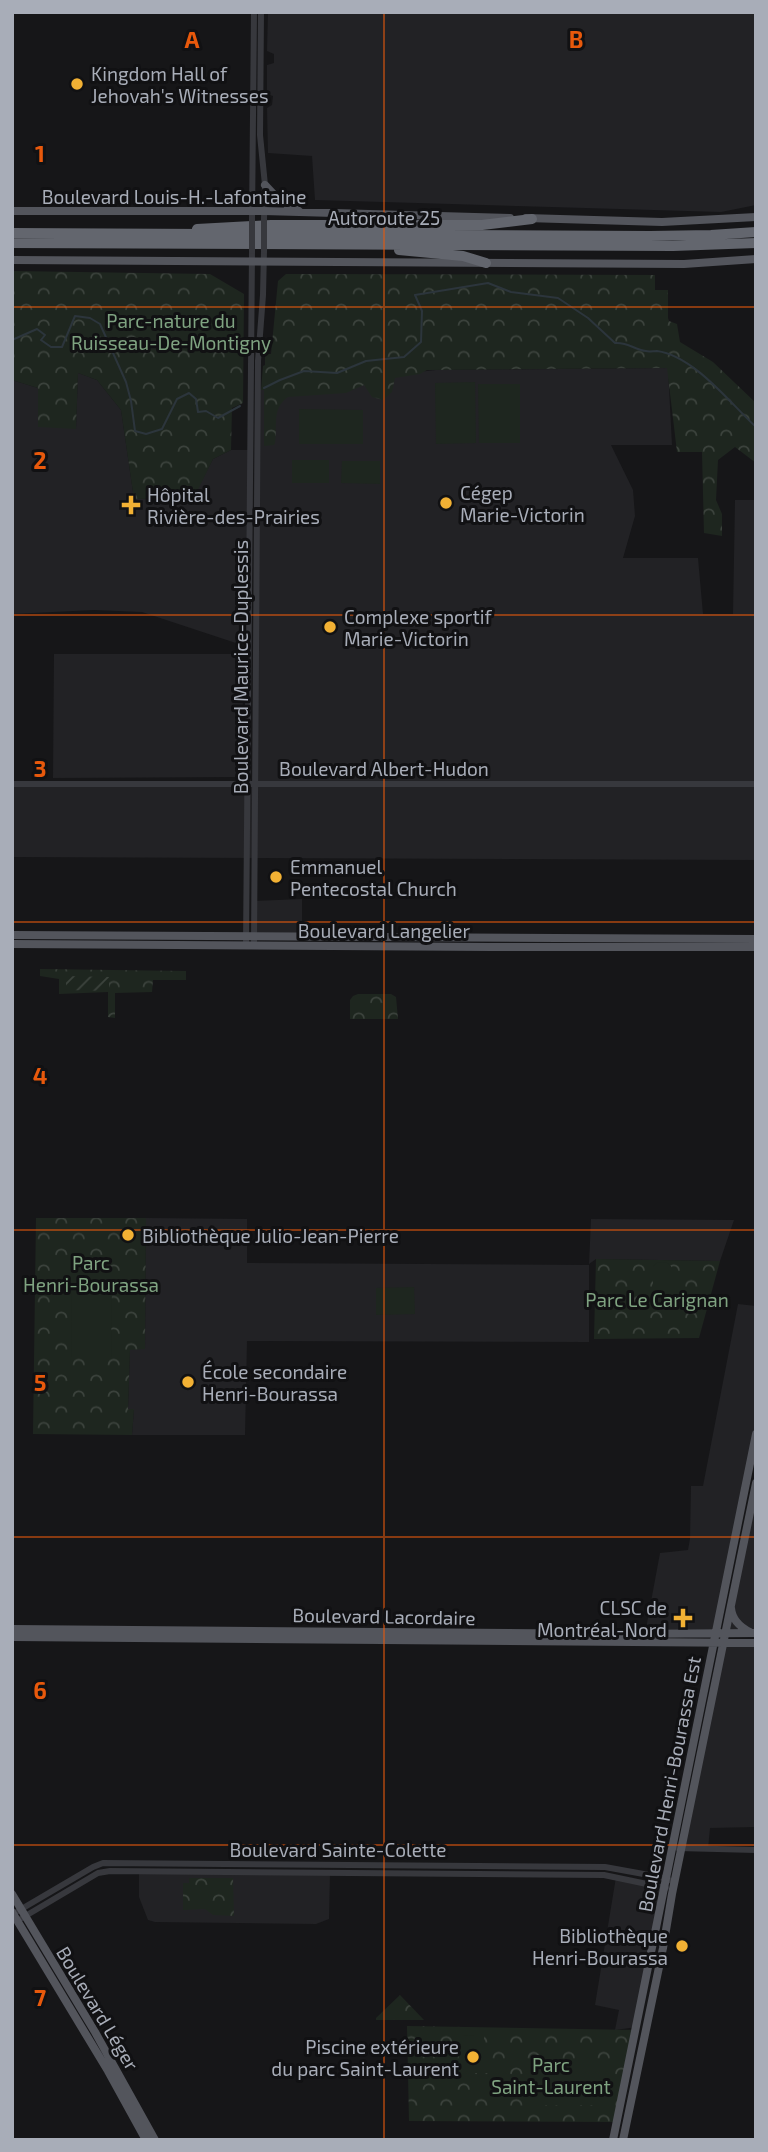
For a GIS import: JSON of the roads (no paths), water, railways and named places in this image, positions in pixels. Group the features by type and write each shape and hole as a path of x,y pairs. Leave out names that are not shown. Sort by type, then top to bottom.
{"highway":[{"path":"156,234 222,226 482,225 532,219"},
{"name":"Autoroute 25","path":"12,233 650,236 756,232"},
{"name":"Autoroute 25","path":"12,243 685,246 756,243"},
{"path":"350,244 463,256 486,263"}],"main road":[{"path":"265,185 279,200 302,212"},
{"name":"Boulevard Louis-H.-Lafontaine","path":"12,211 252,215 302,212 662,222 756,217"},
{"path":"12,260 684,264 756,259"},
{"name":"Boulevard Langelier","path":"12,935 250,941 756,947"},
{"name":"Boulevard Langelier","path":"12,944 756,939"},
{"name":"Boulevard Henri-Bourassa Est","path":"613,2140 669,1885 682,1849 756,1434"},
{"name":"Boulevard Henri-Bourassa Est","path":"623,2140 663,1948 672,1847 719,1638 732,1601 756,1483"},
{"path":"732,1601 734,1619 745,1629 756,1633"},
{"name":"Boulevard Lacordaire","path":"12,1629 616,1634 719,1638 756,1643"},
{"name":"Boulevard Lacordaire","path":"12,1637 719,1638 756,1633"},
{"name":"Boulevard Léger","path":"12,1894 18,1914 146,2140"},
{"name":"Boulevard Léger","path":"18,1914 118,2072 155,2140"}],"street":[{"name":"Boulevard Maurice-Duplessis","path":"250,941 254,12"},
{"name":"Boulevard Maurice-Duplessis","path":"251,784 258,360 264,295 265,185 260,135 261,12"},
{"name":"Boulevard Albert-Hudon","path":"12,784 756,784"},
{"path":"672,1847 756,1850"},
{"name":"Boulevard Sainte-Colette","path":"18,1914 93,1867 107,1863 605,1867 669,1885"}],"waterway":[{"path":"264,388 304,371 337,373 366,361 404,357 421,342 422,311 415,295 488,283 511,292 558,298 588,318 615,343 671,355 711,382 756,427"},
{"path":"12,340 37,329 45,335 41,340 51,347 62,347 75,316 90,318 100,324 126,382 135,431 146,434 162,429 177,399 189,393 196,399 198,412 206,411 218,418 240,406"}],"place":[{"name":"Kingdom Hall of Jehovah's Witnesses","path":"77,84"},
{"name":"Cégep Marie-Victorin","path":"446,503"},
{"name":"Hôpital Rivière-des-Prairies","path":"131,505"},
{"name":"Complexe sportif Marie-Victorin","path":"330,627"},
{"name":"Emmanuel Pentecostal Church","path":"276,877"},
{"name":"Bibliothèque Julio-Jean-Pierre","path":"128,1235"},
{"name":"École secondaire Henri-Bourassa","path":"188,1382"},
{"name":"CLSC de Montréal-Nord","path":"683,1618"},
{"name":"Bibliothèque Henri-Bourassa","path":"682,1946"},
{"name":"Piscine extérieure du parc Saint-Laurent","path":"473,2057"}],"park label":[{"name":"Parc-nature du Ruisseau-De-Montigny","path":"171,331"},
{"name":"Parc Henri-Bourassa","path":"91,1273"},
{"name":"Parc Le Carignan","path":"657,1299"},
{"name":"Parc Saint-Laurent","path":"551,2075"}]}
